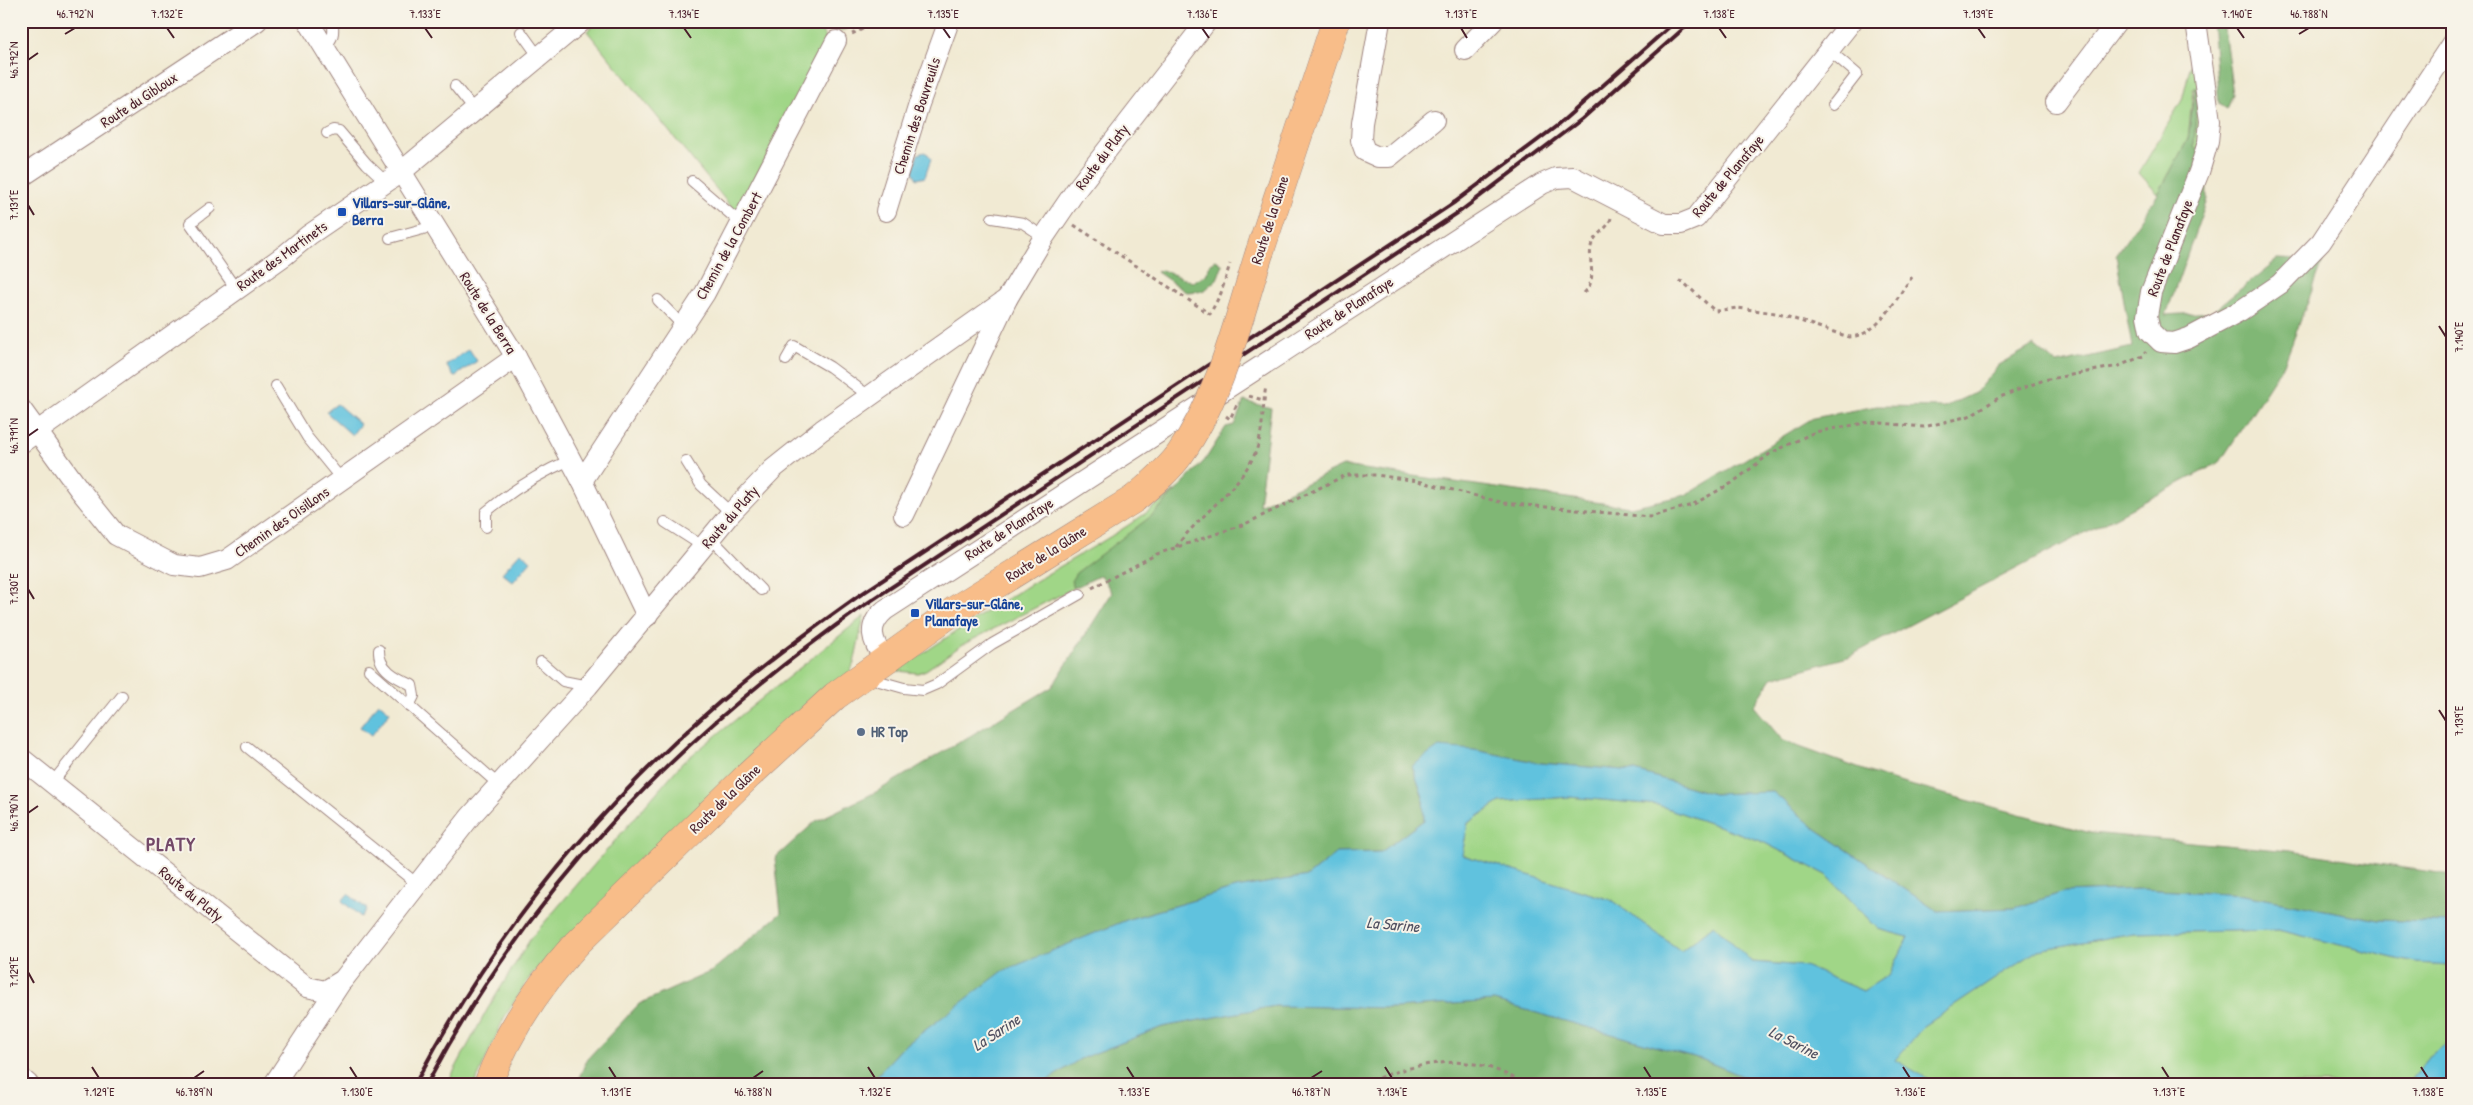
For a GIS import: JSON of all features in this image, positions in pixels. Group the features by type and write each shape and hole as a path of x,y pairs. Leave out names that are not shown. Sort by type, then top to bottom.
{"main road":[{"name":"Route de la Glâne","path":"488,1084 522,1013 555,967 577,943 836,696 882,670 955,610 1134,499 1163,474 1180,455 1200,422 1215,389 1247,253 1336,21"}],"street":[{"name":"Route du Gibloux","path":"21,177 257,21"},
{"name":"Route de la Berra","path":"308,21 394,177 434,226 516,357 582,481 647,616"},
{"name":"Route des Martinets","path":"21,443 285,255 309,235 394,177 582,21"},
{"name":"Chemin des Bouvreuils","path":"886,211 919,104 949,21"},
{"name":"Route du Platy","path":"904,515 1007,299 1044,237 1076,190 1207,21"},
{"path":"1380,21 1362,123 1361,140 1366,151 1378,157 1389,157 1434,120"},
{"path":"1465,50 1493,21"},
{"name":"Route de Planafaye","path":"882,670 872,632 875,620 885,610 1272,357 1542,184 1556,178 1573,177 1664,224 1681,224 1696,218 1852,21"},
{"path":"2056,102 2117,21"},
{"name":"Route de Planafaye","path":"2157,338 2150,331 2147,316 2152,292 2199,172 2208,142 2210,121 2196,21"},
{"name":"Chemin de la Combert","path":"582,481 705,293 836,41"},
{"path":"2157,338 2162,342 2174,343 2189,338 2240,311 2280,284 2321,242 2452,44"},
{"name":"Route du Platy","path":"274,1084 294,1057 342,980 416,883 470,817 588,686 731,513 773,469 822,430 1007,299"},
{"name":"Chemin des Oisillons","path":"37,431 79,489 116,535 174,565 200,568 227,560 516,357"},
{"path":"21,409 37,431"},
{"name":"Route du Platy","path":"21,758 307,987 325,991 342,980"},
{"path":"21,1078 28,1084"}],"lane":[{"path":"324,48 332,41 335,31 332,21"},
{"path":"521,32 539,57"},
{"path":"1829,50 1856,74 1833,105"},
{"path":"456,86 475,111"},
{"path":"327,133 332,130 339,131 367,164 394,177"},
{"path":"692,181 742,224"},
{"path":"210,208 190,223 236,289"},
{"path":"992,218 1023,223 1044,237"},
{"path":"390,238 434,226"},
{"path":"658,300 683,326"},
{"path":"786,360 794,346 830,367 869,396"},
{"path":"276,386 307,438 342,480"},
{"path":"486,527 486,512 497,502 544,471 570,460"},
{"path":"686,461 701,485 731,513"},
{"path":"665,522 707,542 761,590"},
{"path":"882,670 904,688 923,690 937,684 992,644 1080,594"},
{"path":"378,650 378,658 384,666 412,685 414,696 409,706"},
{"path":"541,662 563,681 588,686"},
{"path":"369,670 499,785"},
{"path":"52,783 122,696"},
{"path":"246,747 416,883"}],"path":[{"path":"836,41 879,21"},
{"path":"1584,293 1592,281 1591,248 1593,240 1610,223 1612,216 1605,207 1611,197"},
{"path":"1069,222 1210,314 1220,293 1247,253"},
{"path":"1679,281 1683,282 1715,312 1737,308 1776,313 1849,337 1859,337 1875,326 1912,277"},
{"path":"1080,594 1157,554 1246,524 1346,476 1376,475 1418,481 1504,503 1650,517 1692,505 1732,483 1771,453 1815,432 1870,422 1924,427 1969,416 2000,397 2044,380 2119,366 2143,356 2157,338"},
{"path":"1176,547 1188,530 1233,485 1255,454 1262,431 1263,400 1272,357"},
{"path":"1364,1084 1381,1076 1429,1064 1474,1064 1503,1072 1526,1084"}],"green space":[{"path":"598,21 815,21 826,38 828,47 736,213 587,31"},
{"path":"829,21 867,21 841,31 834,28"},
{"path":"2212,21 2223,21 2233,95 2227,109 2219,104"},
{"path":"2193,55 2205,121 2198,152 2194,147 2197,90 2193,89 2188,139 2158,194 2139,173 2182,100"},
{"path":"2195,87 2197,89 2194,147 2206,161 2207,199 2166,315 2212,312 2278,259 2323,261 2285,362 2220,462 1848,657 1772,678 1754,706 1783,741 1891,780 2091,833 2291,851 2452,875 2452,923 2379,920 2243,895 2141,889 2064,892 2015,908 1937,911 1816,829 1773,792 1713,794 1635,771 1541,763 1474,750 1412,766 1423,797 1424,820 1381,852 1337,853 1308,876 1236,888 1129,919 1004,971 903,1047 869,1084 576,1084 588,1058 639,1004 712,971 781,913 775,858 816,821 876,792 1052,687 1112,593 1101,575 1074,588 1071,581 1076,573 1154,514 1205,460 1226,427 1234,425 1244,401 1271,408 1259,505 1343,466 1630,507 1686,495 1813,418 1877,406 1944,407 1975,393 1999,365 2034,345 2057,364 2132,347 2116,255 2158,194 2188,139"},
{"path":"1216,260 1223,265 1217,279 1204,291 1186,292 1157,272 1162,270 1193,282 1206,275 1211,263"},
{"path":"1175,490 1154,514 1072,581 1074,588 962,645 926,670 918,673 897,671 951,634 1128,525"},
{"path":"864,616 854,663 850,672 561,944 532,974 504,1018 475,1084 447,1084 487,1010 531,938 682,763"},
{"path":"1569,797 1658,805 1761,841 1827,875 1878,929 1908,937 1890,974 1863,991 1804,966 1752,962 1714,925 1681,951 1611,900 1462,855 1468,823 1500,802"},
{"path":"2278,930 2415,963 2452,965 2452,1039 2426,1060 2409,1084 1937,1084 1894,1060 1924,1026 2038,950 2134,933"},
{"path":"1494,1001 1701,1059 1762,1084 1042,1084 1080,1059 1162,1027 1275,1006 1395,1008"}],"water":[{"path":"924,152 931,159 925,177 917,179 913,171 918,154"},
{"path":"469,349 477,361 454,377 446,365"},
{"path":"337,404 360,424 352,435 326,412"},
{"path":"521,552 531,561 513,582 502,573"},
{"path":"379,703 390,712 371,736 360,727"},
{"name":"La Sarine","path":"1439,747 1474,750 1541,763 1635,771 1713,794 1773,792 1816,829 1937,911 2015,908 2064,892 2141,889 2243,895 2379,920 2452,923 2452,965 2415,963 2278,930 2134,933 2038,950 1924,1026 1895,1060 1937,1084 1762,1084 1701,1059 1494,1001 1395,1008 1275,1006 1162,1027 1080,1059 1042,1084 869,1084 903,1047 1003,971 1129,919 1236,888 1308,876 1337,853 1381,852 1424,820 1423,797 1412,766","holes":["1569,797 1658,805 1761,841 1827,875 1878,929 1908,937 1890,974 1863,991 1804,966 1752,962 1714,925 1681,951 1611,900 1462,855 1468,823 1500,802"]},
{"path":"348,894 367,909 361,917 342,901"},
{"path":"2452,1039 2452,1084 2409,1084 2426,1060"}],"railway":[{"path":"415,1084 475,982 508,933 544,886 620,797 723,699 857,597 1455,202 1558,125 1676,21"},
{"path":"427,1084 469,1011 514,943 563,879 616,818 673,761 733,707 796,655 863,606 1462,210 1582,119 1692,21"}],"place":[{"name":"Villars-sur-Glâne, Berra","path":"342,212"},
{"name":"Villars-sur-Glâne, Planafaye","path":"915,613"},
{"name":"HR Top","path":"861,732"}],"district":[{"name":"PLATY","path":"171,844"}]}
